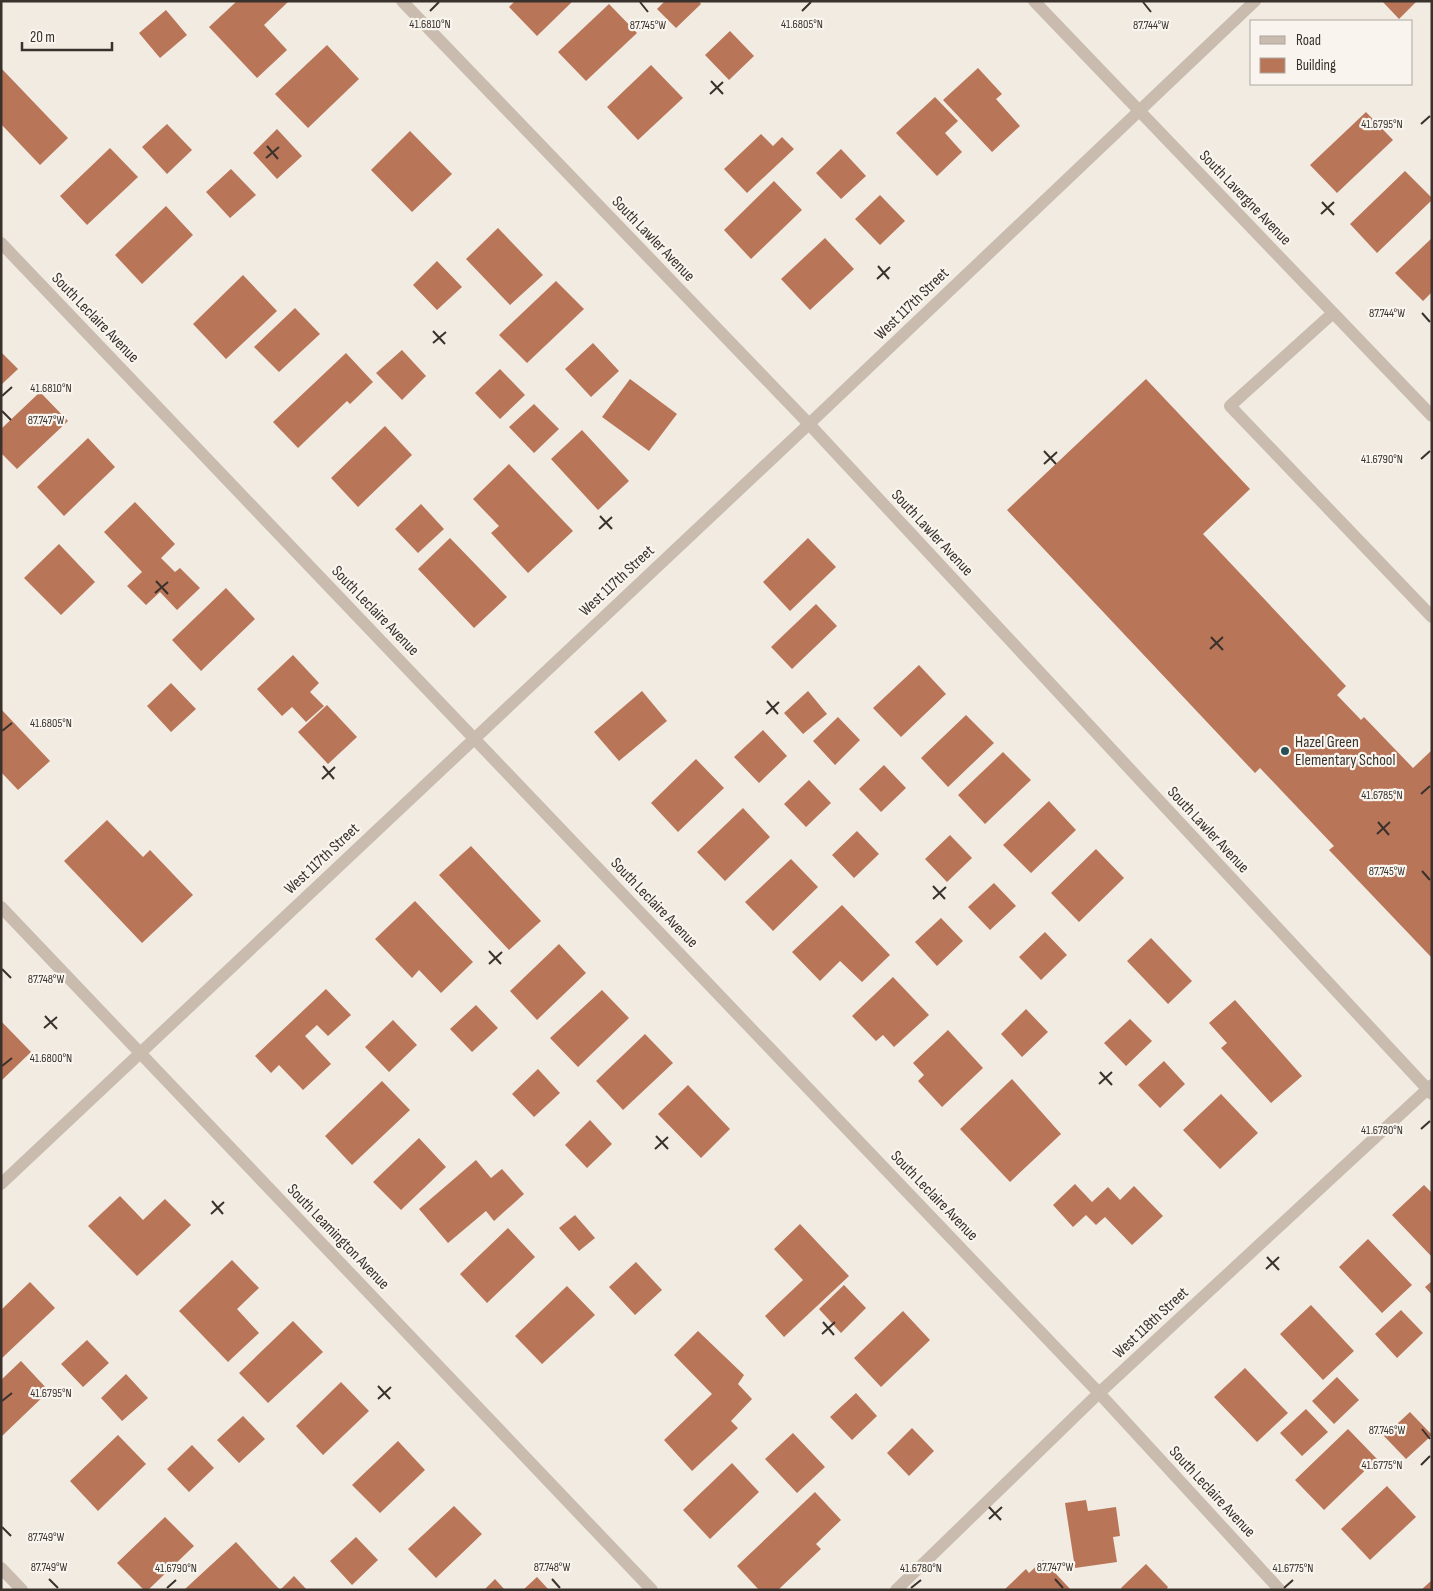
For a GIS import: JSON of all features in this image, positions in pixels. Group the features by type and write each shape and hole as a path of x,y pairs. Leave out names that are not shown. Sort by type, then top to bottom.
{"street":[{"name":"South Lawler Avenue","path":"402,1 809,424 1430,1089"},
{"name":"South Lavergne Avenue","path":"1034,1 1432,416"},
{"name":"West 117th Street","path":"1,1184 809,424 1255,1"},
{"name":"South Leclaire Avenue","path":"1,243 1099,1394 1280,1590"},
{"path":"1333,313 1230,406 1432,616"},
{"name":"South Leamington Avenue","path":"1,907 652,1590"},
{"name":"West 118th Street","path":"896,1590 1099,1394 1430,1089"},
{"path":"1,1568 22,1590"}],"building":[{"path":"237,1 289,1 264,25 287,50 257,78 209,27"},
{"path":"515,1 573,1 537,36 509,7"},
{"path":"665,1 699,1 701,4 676,28 657,9"},
{"path":"1382,1 1417,1 1399,19"},
{"path":"609,4 637,33 586,81 558,52"},
{"path":"166,10 187,35 160,58 139,33"},
{"path":"730,31 754,56 729,80 705,55"},
{"path":"327,45 359,79 308,128 275,94"},
{"path":"651,65 683,98 638,140 607,107"},
{"path":"1,68 68,138 40,165 1,124"},
{"path":"978,68 1002,94 996,99 1020,126 992,152 943,100"},
{"path":"935,97 958,121 945,133 962,152 937,176 896,133"},
{"path":"1366,112 1393,140 1337,193 1310,165"},
{"path":"167,124 192,150 167,174 142,147"},
{"path":"277,129 302,156 277,179 253,153"},
{"path":"410,131 452,174 412,212 371,170"},
{"path":"761,134 773,146 782,137 794,149 747,193 724,169"},
{"path":"110,148 138,177 87,225 60,196"},
{"path":"841,149 866,176 841,199 816,173"},
{"path":"231,169 256,195 230,218 206,192"},
{"path":"1405,171 1432,200 1377,253 1350,224"},
{"path":"774,181 802,210 751,259 724,230"},
{"path":"880,195 905,221 880,245 855,219"},
{"path":"166,206 193,235 142,284 115,255"},
{"path":"498,228 543,275 510,305 466,259"},
{"path":"825,238 854,269 810,310 781,279"},
{"path":"1432,238 1432,292 1423,301 1395,273"},
{"path":"437,261 462,287 437,310 413,285"},
{"path":"243,275 277,311 226,359 193,324"},
{"path":"556,281 584,309 527,363 499,335"},
{"path":"295,308 320,334 279,372 254,347"},
{"path":"593,343 619,371 591,397 565,369"},
{"path":"402,350 426,376 402,400 376,373"},
{"path":"1,352 18,369 1,385"},
{"path":"346,353 373,382 350,404 347,401 298,448 273,422"},
{"path":"500,369 525,395 500,419 475,393"},
{"path":"630,379 677,414 649,451 602,417"},
{"path":"1146,379 1250,489 1203,534 1346,686 1337,695 1361,720 1364,717 1413,768 1432,750 1432,958 1329,850 1334,846 1260,768 1255,773 1007,510"},
{"path":"40,392 68,421 17,469 1,453 1,429"},
{"path":"534,404 559,429 534,453 509,427"},
{"path":"385,426 412,455 358,507 331,478"},
{"path":"582,430 629,481 598,510 551,459"},
{"path":"88,438 115,467 64,516 37,487"},
{"path":"509,464 573,531 528,573 491,533 499,526 473,499"},
{"path":"135,502 175,544 161,558 175,572 180,568 200,588 177,610 160,592 146,605 127,586 142,572 104,532"},
{"path":"421,504 444,529 418,553 395,529"},
{"path":"450,538 507,597 474,628 418,569"},
{"path":"808,538 836,567 790,611 763,582"},
{"path":"59,544 95,582 61,615 24,578"},
{"path":"226,588 255,619 201,671 172,640"},
{"path":"816,604 837,626 792,669 771,647"},
{"path":"293,655 319,683 310,692 324,706 306,722 292,707 282,716 257,689"},
{"path":"919,665 946,694 901,737 873,708"},
{"path":"171,683 196,709 171,732 147,706"},
{"path":"642,691 667,721 619,761 594,732"},
{"path":"808,691 827,714 803,734 784,713"},
{"path":"327,705 357,737 328,764 298,732"},
{"path":"1,709 50,761 18,790 1,772"},
{"path":"966,715 994,743 948,787 921,758"},
{"path":"838,717 860,740 835,765 813,741"},
{"path":"763,730 787,756 759,783 734,757"},
{"path":"1003,752 1031,780 985,824 958,795"},
{"path":"696,759 724,788 678,832 651,803"},
{"path":"884,765 906,788 881,812 859,789"},
{"path":"809,780 831,803 806,827 784,804"},
{"path":"1049,801 1076,830 1031,873 1003,845"},
{"path":"743,808 770,837 725,881 697,852"},
{"path":"107,820 143,857 150,850 193,895 142,943 64,861"},
{"path":"857,831 879,854 854,878 832,855"},
{"path":"950,835 972,858 947,882 925,859"},
{"path":"471,846 541,921 509,950 439,875"},
{"path":"1096,849 1124,878 1079,922 1051,893"},
{"path":"791,859 818,887 773,931 745,902"},
{"path":"994,883 1016,906 990,930 968,907"},
{"path":"415,901 473,962 441,993 419,970 412,978 375,939"},
{"path":"842,905 890,955 862,982 840,961 820,981 792,952"},
{"path":"941,918 963,941 937,966 915,942"},
{"path":"1045,932 1067,955 1041,980 1019,957"},
{"path":"1151,938 1192,981 1168,1004 1127,961"},
{"path":"559,944 586,973 537,1020 510,991"},
{"path":"893,977 929,1015 894,1047 883,1035 876,1041 852,1016"},
{"path":"326,989 351,1015 328,1036 317,1025 305,1036 331,1064 303,1090 279,1065 271,1073 255,1056"},
{"path":"602,990 629,1018 578,1067 550,1038"},
{"path":"1235,1000 1302,1076 1271,1103 1221,1048 1227,1043 1209,1023"},
{"path":"476,1005 498,1028 472,1052 450,1029"},
{"path":"1026,1009 1048,1032 1022,1057 1001,1034"},
{"path":"1130,1019 1152,1041 1126,1066 1104,1043"},
{"path":"393,1020 417,1045 389,1072 365,1047"},
{"path":"1,1021 31,1052 1,1081"},
{"path":"948,1030 983,1068 942,1107 918,1081 924,1075 913,1063"},
{"path":"645,1034 673,1063 623,1110 596,1081"},
{"path":"1164,1061 1185,1084 1160,1108 1138,1085"},
{"path":"538,1069 560,1093 534,1117 512,1094"},
{"path":"1012,1079 1061,1134 1010,1182 960,1129"},
{"path":"382,1081 410,1110 352,1165 325,1136"},
{"path":"688,1085 730,1129 701,1158 658,1114"},
{"path":"1221,1094 1258,1133 1220,1169 1183,1130"},
{"path":"590,1120 612,1144 587,1168 565,1145"},
{"path":"419,1138 446,1167 401,1210 373,1182"},
{"path":"476,1160 491,1178 502,1169 524,1194 494,1221 486,1211 448,1243 419,1209"},
{"path":"1075,1184 1092,1202 1108,1187 1120,1200 1134,1186 1163,1216 1132,1245 1105,1217 1096,1225 1086,1215 1073,1227 1053,1205"},
{"path":"1424,1185 1432,1193 1432,1257 1392,1215"},
{"path":"120,1196 143,1220 165,1199 191,1225 137,1276 88,1226"},
{"path":"575,1215 595,1238 579,1251 559,1228"},
{"path":"800,1224 849,1276 784,1337 765,1316 803,1280 774,1249"},
{"path":"508,1228 535,1257 487,1303 460,1274"},
{"path":"1368,1239 1412,1285 1382,1313 1339,1267"},
{"path":"232,1260 259,1288 237,1309 259,1333 228,1362 179,1311"},
{"path":"636,1262 662,1290 635,1315 609,1287"},
{"path":"1432,1281 1432,1295 1425,1287"},
{"path":"30,1282 55,1308 1,1359 1,1310"},
{"path":"844,1285 866,1308 841,1333 819,1309"},
{"path":"567,1286 595,1315 542,1364 515,1336"},
{"path":"1311,1305 1354,1351 1323,1380 1280,1334"},
{"path":"1401,1310 1423,1333 1397,1358 1375,1334"},
{"path":"903,1311 930,1340 881,1387 854,1358"},
{"path":"293,1321 323,1352 268,1403 239,1373"},
{"path":"698,1331 744,1375 738,1384 752,1399 731,1421 738,1428 692,1471 664,1440 712,1394 674,1355"},
{"path":"87,1340 109,1363 83,1387 61,1364"},
{"path":"21,1361 49,1391 1,1437 1,1380"},
{"path":"1245,1368 1288,1413 1257,1442 1214,1397"},
{"path":"126,1374 148,1398 122,1421 101,1398"},
{"path":"1337,1377 1359,1400 1334,1424 1312,1401"},
{"path":"341,1382 369,1411 323,1455 296,1426"},
{"path":"856,1393 877,1416 852,1440 830,1417"},
{"path":"1306,1409 1328,1432 1302,1456 1280,1433"},
{"path":"1410,1412 1432,1435 1406,1459 1384,1436"},
{"path":"243,1416 265,1439 239,1463 217,1440"},
{"path":"912,1428 934,1451 909,1476 887,1453"},
{"path":"1348,1429 1377,1459 1324,1510 1295,1480"},
{"path":"793,1433 825,1467 797,1493 765,1459"},
{"path":"118,1435 146,1464 98,1511 70,1481"},
{"path":"398,1441 425,1470 380,1513 352,1485"},
{"path":"192,1445 214,1468 189,1492 167,1469"},
{"path":"732,1463 759,1492 710,1539 683,1510"},
{"path":"1387,1486 1416,1517 1370,1560 1341,1529"},
{"path":"815,1492 841,1520 816,1544 821,1549 778,1590 759,1590 737,1566"},
{"path":"1086,1500 1088,1511 1116,1507 1120,1536 1113,1537 1117,1562 1075,1568 1065,1503"},
{"path":"454,1506 482,1534 436,1578 408,1549"},
{"path":"165,1517 194,1546 148,1590 144,1590 117,1563"},
{"path":"356,1537 378,1560 352,1585 330,1561"},
{"path":"236,1542 280,1590 185,1589"},
{"path":"1043,1560 1071,1590 1004,1590 1026,1569 1029,1573"},
{"path":"1146,1564 1168,1587 1166,1590 1122,1590 1121,1588"},
{"path":"294,1576 307,1590 280,1590"},
{"path":"537,1577 549,1590 523,1590"},
{"path":"495,1579 505,1590 484,1590"},
{"path":"1432,1580 1432,1590 1421,1590"}],"place":[{"name":"Hazel Green Elementary School","path":"1285,751"}]}
